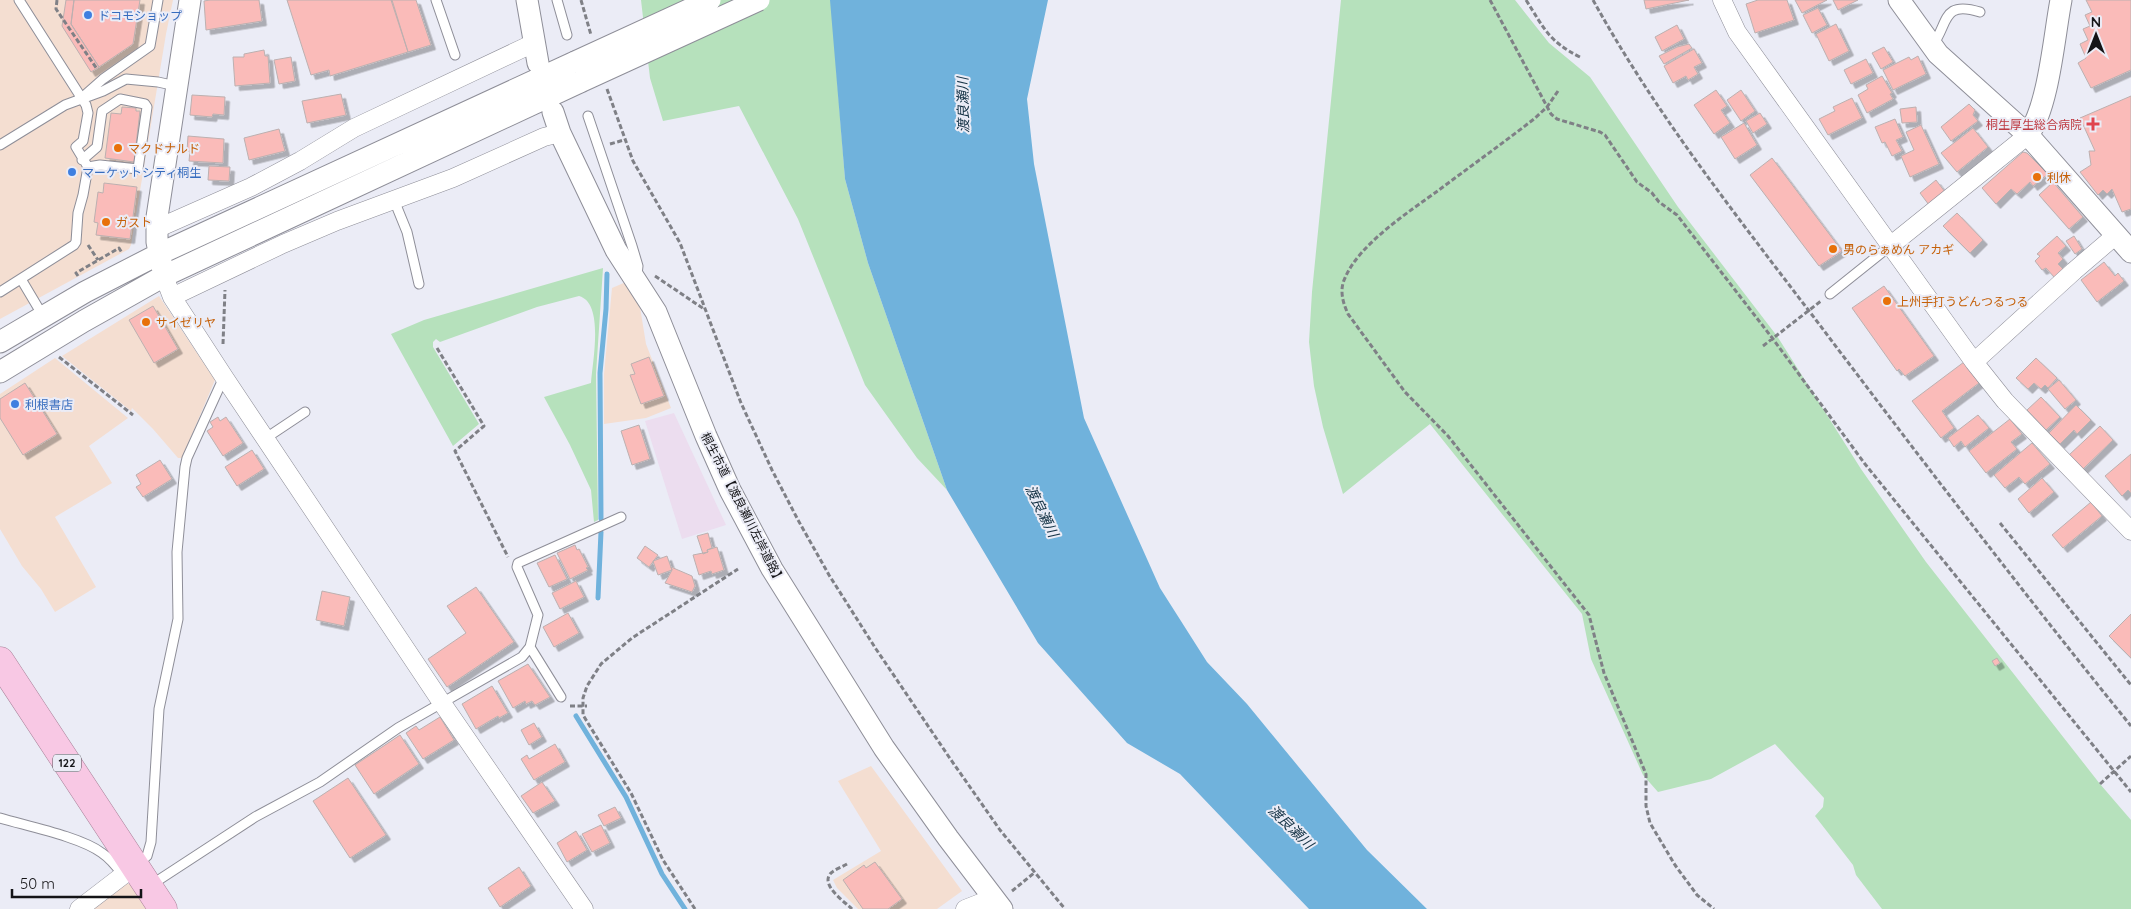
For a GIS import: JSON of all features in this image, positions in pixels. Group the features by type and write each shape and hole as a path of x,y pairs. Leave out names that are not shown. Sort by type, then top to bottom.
{"highway":[{"name":"122","path":"0,660 136,876 163,909"}],"street":[{"path":"190,0 156,229 164,276 172,297 442,703 584,909"},
{"path":"156,229 251,186 300,161 354,128 536,53 527,0"},
{"path":"0,342 43,316 159,254 710,0"},
{"path":"0,372 84,321 164,276 759,0"},
{"path":"1722,0 1737,32 1974,362 2006,401 2131,531"},
{"path":"1899,0 1932,46 1954,70 2028,134 2131,252"},
{"path":"1890,246 2028,134 2037,121 2043,103 2061,0"},
{"name":"桐生市道【渡良瀬川左岸道路】","path":"553,112 560,133 616,250 637,274 656,312 690,401 713,453 772,570 884,748 1000,901"},
{"path":"172,297 221,272 328,225 453,178 544,137 560,133"},
{"path":"1974,362 2116,235"},
{"path":"79,909 136,876"},
{"path":"965,909 1000,901"}],"lane":[{"path":"20,0 82,97 88,113 83,141 76,147 85,164"},
{"path":"82,97 103,79 150,46 158,0"},
{"path":"436,0 455,55"},
{"path":"557,0 566,35"},
{"path":"1932,46 1936,41 1943,22 1953,11 1966,8 1980,12"},
{"path":"0,145 65,105 102,91 126,79 176,86"},
{"path":"0,292 74,245 76,242 78,212 83,195 85,164 97,147 102,111 120,99 145,104 147,107 138,169 85,164"},
{"path":"588,116 637,274"},
{"path":"394,200 408,232 419,284"},
{"path":"1830,294 1890,246"},
{"path":"21,279 43,316"},
{"path":"136,876 147,856 151,842 159,709 178,620 177,552 185,467 219,370"},
{"path":"266,438 306,412"},
{"path":"560,697 530,647 530,640 538,615 517,567 518,563 622,517"},
{"path":"136,876 247,822 320,782 398,728 522,658 530,647"},
{"path":"0,818 47,831 94,848 136,876"}],"path":[{"path":"57,0 56,9 99,72"},
{"path":"581,0 592,36"},
{"path":"1490,0 1547,107 1557,119 1605,135 1637,182 1677,215 1773,339 1865,464 2131,792"},
{"path":"1526,0 1551,39 1563,49 1580,57"},
{"path":"1593,0 1659,109 1714,186 2027,598 2131,726"},
{"path":"605,80 624,140 640,174 680,243 741,403 772,470 829,575 876,650 943,750 1000,830 1065,909"},
{"path":"1558,91 1547,107 1534,119 1399,220 1364,250 1352,264 1344,279 1343,302 1348,314 1399,385 1448,436 1589,615 1604,673 1646,774 1646,806 1650,823 1686,880 1698,895 1714,909"},
{"path":"604,146 624,140"},
{"path":"219,370 223,354 225,282 221,272"},
{"path":"637,274 666,282 704,309"},
{"path":"1763,346 1814,306"},
{"path":"437,348 484,426 455,451 492,528 510,560 517,567"},
{"path":"55,355 133,415"},
{"path":"2000,523 2131,685"},
{"path":"695,909 663,860 631,792 583,714 583,698 587,686 601,664 632,638 738,570"},
{"path":"2100,784 2131,756"},
{"path":"847,864 831,873 828,877 835,893 852,909"},
{"path":"1000,901 1034,873"}],"shaded area":[{"name":"マーケットシティ桐生","path":"0,0 173,0 129,249 0,319"},
{"path":"626,282 641,304 646,344 671,408 646,418 604,424 604,374 612,288"},
{"path":"159,296 215,380 182,458 178,458 132,408 131,411 62,356"},
{"path":"55,358 128,418 89,446 112,483 55,517 96,587 55,612 41,589 22,566 0,529 0,394"},
{"path":"674,413 726,525 682,539 645,421"},
{"path":"871,766 962,891 937,909 858,909 837,888 833,880 881,851 838,781"},
{"path":"124,883 130,884 147,909 91,909"}],"green space":[{"path":"641,0 831,0 845,179 868,263 947,490 917,458 865,385 798,219 739,106 663,121 650,78"},
{"path":"1341,0 1515,0 1549,43 1590,77 1678,207 1777,336 1861,469 1926,562 2100,784 2131,820 2131,909 1882,909 1856,875 1853,865 1815,816 1823,807 1824,798 1775,744 1711,779 1658,792 1643,775 1591,659 1582,614 1430,424 1343,494 1323,427 1314,386 1309,342 1312,292"},
{"path":"603,268 596,374 598,520 594,522 591,490 570,445 544,397 591,383 595,335 592,310 587,301 579,296 537,307 440,342 436,339 433,342 433,347 479,424 453,446 391,334 424,320"}],"water":[{"name":"渡良瀬川","path":"830,0 1048,0 1027,99 1034,164 1084,418 1160,588 1207,662 1247,704 1367,850 1427,909 1309,909 1180,774 1127,743 1038,643 947,490 868,263 845,179"}],"building":[{"path":"66,0 74,0 71,24 99,67 91,72 62,26"},
{"path":"74,0 140,0 133,44 99,67 71,24"},
{"path":"259,0 262,21 206,30 204,1"},
{"path":"287,0 392,0 408,52 330,76 329,70 311,75"},
{"path":"391,0 416,0 431,45 408,52"},
{"path":"1644,0 1689,0 1646,9"},
{"path":"1758,0 1787,0 1794,20 1755,33 1746,4"},
{"path":"1795,0 1827,0 1802,13"},
{"path":"1833,0 1858,0 1838,10"},
{"path":"2086,0 2131,0 2131,70 2091,88 2078,63 2086,58 2080,44 2088,40 2083,29 2090,26 2085,15 2092,12"},
{"path":"1818,8 1827,25 1812,33 1803,15"},
{"path":"1836,24 1849,51 1829,61 1816,34"},
{"path":"1677,25 1684,39 1662,51 1655,37"},
{"path":"1689,44 1692,48 1664,64 1659,56 1677,47"},
{"path":"1884,47 1893,62 1881,69 1872,53"},
{"path":"1694,49 1702,63 1694,67 1698,74 1688,80 1686,76 1673,83 1664,66"},
{"path":"264,50 265,56 268,56 270,83 235,86 233,57 244,57 244,54"},
{"path":"1918,56 1926,74 1893,90 1883,70 1909,57 1911,60"},
{"path":"291,57 295,81 279,84 274,60"},
{"path":"1866,59 1873,73 1851,84 1844,70"},
{"path":"1882,76 1892,93 1890,94 1893,99 1867,113 1858,95 1868,89 1866,85"},
{"path":"1716,90 1727,106 1721,110 1730,123 1714,134 1694,105"},
{"path":"1741,90 1755,111 1741,121 1727,100"},
{"path":"341,94 346,115 307,123 302,101"},
{"path":"192,95 225,97 224,115 213,114 212,117 190,115"},
{"path":"2131,96 2131,209 2122,212 2112,189 2107,194 2103,190 2098,195 2080,172 2091,165 2089,151 2095,151 2080,118"},
{"path":"1852,98 1862,118 1828,135 1819,119 1835,111 1833,107"},
{"path":"1969,104 1975,110 1973,115 1978,121 1951,141 1941,127"},
{"path":"122,107 136,108 136,111 140,111 134,162 105,158 111,113 121,114"},
{"path":"1916,107 1917,122 1902,123 1900,109"},
{"path":"1760,113 1767,124 1753,133 1746,121"},
{"path":"1895,119 1903,137 1896,140 1902,151 1892,156 1885,142 1882,143 1875,127"},
{"path":"1744,123 1757,145 1735,159 1721,137"},
{"path":"1921,125 1939,164 1910,177 1901,156 1914,150 1906,132"},
{"path":"1973,128 1988,147 1957,172 1941,153"},
{"path":"279,129 285,151 249,160 244,138"},
{"path":"188,136 224,139 223,163 189,161 190,151 187,151"},
{"path":"2023,152 2027,153 2048,174 2033,186 2030,182 2017,194 2011,189 1996,204 1982,188"},
{"path":"1772,158 1842,251 1819,266 1750,175"},
{"path":"209,166 230,167 229,181 208,180"},
{"path":"1936,180 1945,192 1929,205 1920,193"},
{"path":"2053,182 2083,217 2069,229 2039,195"},
{"path":"104,183 137,187 130,239 96,235 98,223 94,222 98,192 103,193"},
{"path":"1957,213 1983,240 1970,253 1943,226"},
{"path":"2057,236 2066,246 2058,253 2063,259 2058,264 2064,270 2055,278 2046,268 2042,270 2035,261 2040,256 2037,254"},
{"path":"2074,236 2082,249 2075,254 2066,241"},
{"path":"2104,262 2115,276 2118,273 2124,281 2097,302 2081,280"},
{"path":"1884,286 1934,356 1905,376 1899,369 1897,371 1852,308"},
{"path":"153,306 178,349 154,363 129,320"},
{"path":"649,357 664,396 641,404 630,375 635,374 631,364"},
{"path":"2036,358 2057,378 2048,388 2045,385 2041,389 2034,383 2028,389 2016,378"},
{"path":"1964,362 1979,383 1942,411 1954,428 1941,438 1912,401"},
{"path":"2059,380 2076,400 2065,409 2048,389"},
{"path":"25,383 57,434 23,455 0,418 0,399"},
{"path":"2041,397 2060,417 2046,430 2027,410"},
{"path":"2076,405 2091,420 2077,434 2074,430 2060,444 2049,433"},
{"path":"1978,415 1989,428 1965,447 1961,441 1954,447 1948,438"},
{"path":"218,417 220,421 226,417 243,443 223,456 207,431 213,427 210,422"},
{"path":"2010,419 2022,434 2011,442 2017,449 1986,473 1969,451"},
{"path":"639,425 650,459 632,465 621,431"},
{"path":"2100,426 2113,440 2083,469 2069,455"},
{"path":"2032,443 2050,464 2025,484 2019,477 2005,488 1994,475"},
{"path":"252,450 264,469 237,486 225,467"},
{"path":"2131,454 2131,493 2128,490 2122,496 2105,476"},
{"path":"160,460 172,479 143,497 136,487 141,484 136,475"},
{"path":"2042,478 2054,492 2029,513 2018,499"},
{"path":"2091,502 2102,516 2063,548 2052,535"},
{"path":"708,533 712,548 703,554 697,536"},
{"path":"575,545 577,550 579,549 588,570 570,579 557,553"},
{"path":"645,546 658,555 649,567 637,558"},
{"path":"717,547 724,570 712,574 711,571 699,575 693,555 708,552 707,550"},
{"path":"555,555 567,579 549,587 537,563"},
{"path":"667,556 672,570 658,575 653,561"},
{"path":"671,567 692,576 695,586 692,592 665,583 672,570"},
{"path":"576,581 584,597 560,609 552,593"},
{"path":"476,587 514,642 447,687 428,659 466,633 447,606"},
{"path":"322,591 350,597 344,626 316,620"},
{"path":"568,613 579,633 554,647 543,627"},
{"path":"2131,614 2131,658 2109,636"},
{"path":"1997,658 2000,663 1995,666 1992,661"},
{"path":"528,664 550,697 535,705 532,701 526,704 525,701 513,708 498,681"},
{"path":"492,686 508,713 499,718 498,716 476,729 462,704"},
{"path":"440,717 454,740 423,759 406,733 416,726 419,730"},
{"path":"534,723 542,737 529,745 521,730"},
{"path":"400,735 419,764 374,794 355,765"},
{"path":"555,744 565,762 534,780 521,759 527,755 529,759"},
{"path":"348,778 386,835 350,858 313,801"},
{"path":"542,782 555,801 533,813 521,796"},
{"path":"615,807 621,818 604,826 598,815"},
{"path":"601,825 610,843 592,852 582,834"},
{"path":"576,831 587,850 567,862 557,843"},
{"path":"875,862 902,899 888,909 863,909 843,880 864,865 866,868"},
{"path":"519,867 531,886 500,907 488,888"}],"waterway":[{"path":"601,519 600,373 607,274"},
{"path":"598,598 601,532"},
{"path":"576,716 626,797 662,874 685,909"}],"place":[{"name":"ドコモショップ","path":"88,15"},
{"name":"桐生厚生総合病院","path":"2093,124"},
{"name":"マクドナルド","path":"118,148"},
{"name":"マーケットシティ桐生","path":"72,172"},
{"name":"利休","path":"2037,177"},
{"name":"ガスト","path":"106,222"},
{"name":"男のらぁめん アカギ","path":"1833,249"},
{"name":"上州手打うどんつるつる","path":"1887,301"},
{"name":"サイゼリヤ","path":"146,322"},
{"name":"利根書店","path":"15,404"}]}
